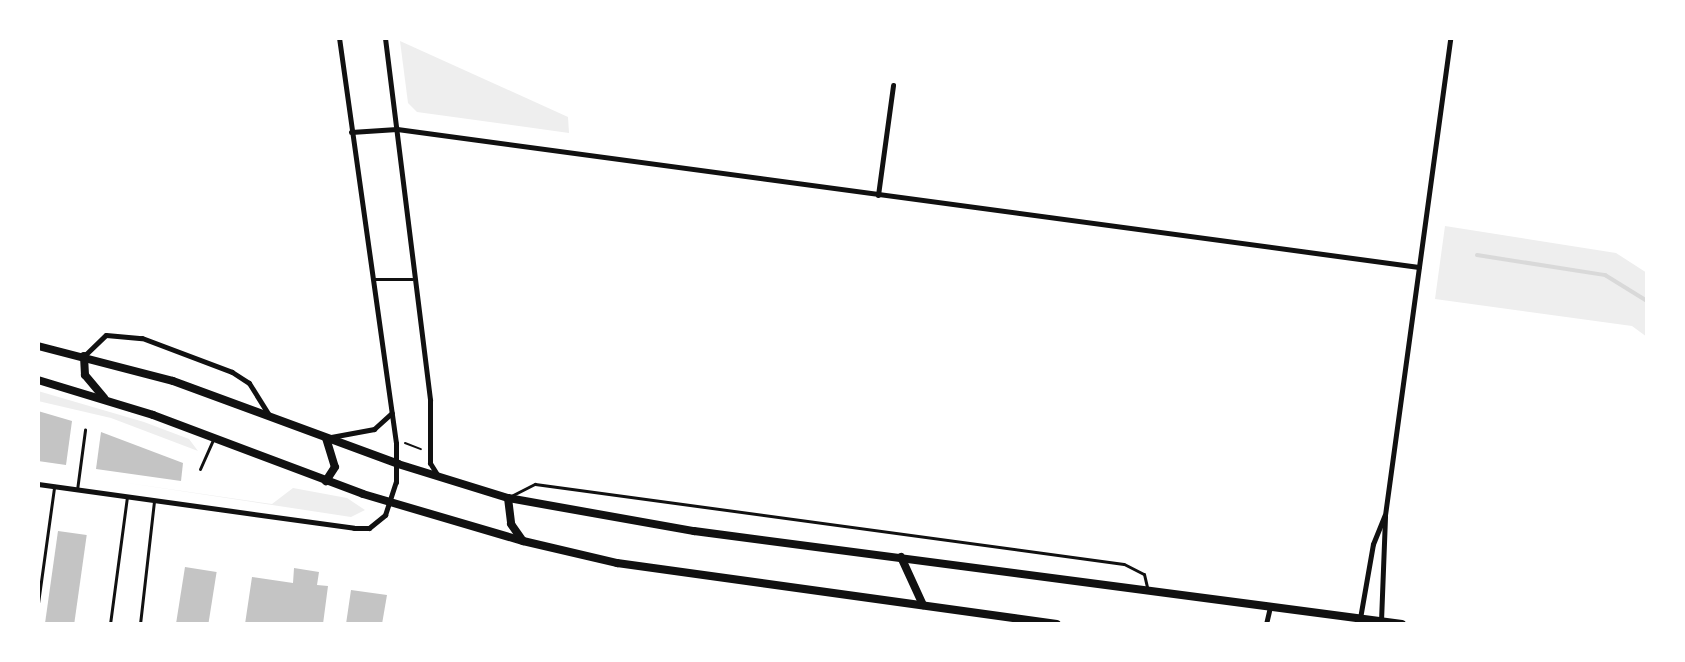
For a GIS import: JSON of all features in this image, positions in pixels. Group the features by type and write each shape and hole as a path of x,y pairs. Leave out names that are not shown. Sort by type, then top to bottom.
{"main road":[{"path":"38,346 84,356 270,416 398,464 508,498 694,531 1270,606 1358,621 1402,624"},
{"path":"84,356 85,375 104,399"},
{"path":"38,380 104,399 326,481 523,541 617,563 1057,624"},
{"path":"326,438 335,467 326,481"},
{"path":"508,498 511,524 523,541"},
{"path":"901,557 923,605"}],"street":[{"path":"38,484 354,528 379,523 390,502 398,464 339,38"},
{"path":"385,38 412,279 430,400 430,463 438,476"},
{"path":"1358,621 1385,515 1450,38"},
{"path":"878,195 893,85"},
{"path":"351,132 397,129 1419,267"},
{"path":"84,356 106,335 142,338 232,372 249,383 270,416"},
{"path":"326,438 374,429 392,413"},
{"path":"1380,622 1388,539 1385,515"},
{"path":"1266,624 1270,606"}],"lane":[{"path":"371,279 412,279"},
{"path":"77,490 85,430"},
{"path":"200,469 214,438"},
{"path":"508,498 535,484 1124,564 1144,574 1147,590"},
{"path":"38,603 54,487"},
{"path":"110,624 127,497"},
{"path":"140,624 154,500"}],"path":[{"path":"403,443 422,450"}],"shaded area":[{"path":"400,41 568,117 569,133 417,112 408,103"},
{"path":"1445,226 1616,253 1647,273 1647,337 1632,326 1435,299"},
{"path":"38,391 144,422 189,439 198,451 111,418 38,401"},
{"path":"121,482 272,504 293,488 347,498 365,510 351,517"}],"building":[{"path":"38,411 72,421 66,465 38,461"},
{"path":"101,432 183,463 181,481 96,469"},
{"path":"58,531 87,535 74,624 45,624"},
{"path":"185,567 217,572 208,624 176,624"},
{"path":"294,568 319,572 317,585 328,586 323,624 245,624 252,577 293,583"},
{"path":"351,590 387,595 382,624 346,624"}],"waterway":[{"path":"1477,255 1605,275 1647,301"}]}
